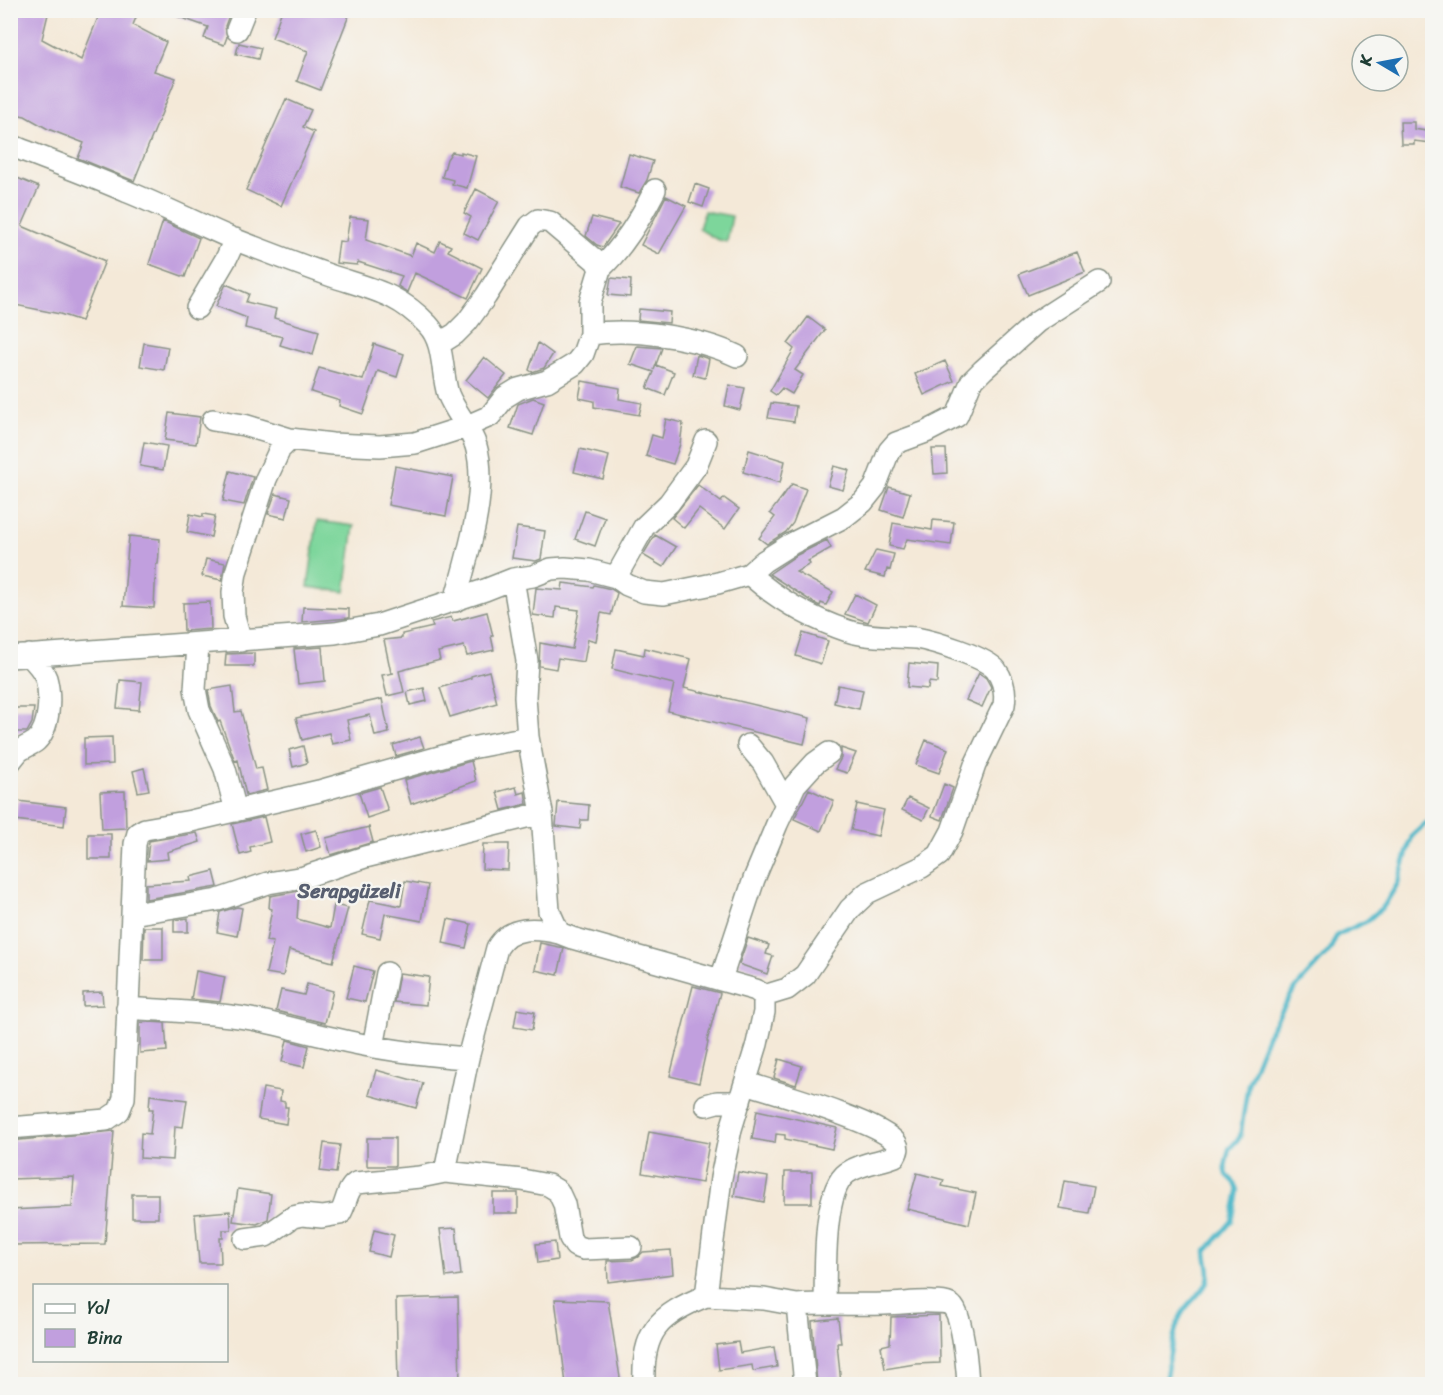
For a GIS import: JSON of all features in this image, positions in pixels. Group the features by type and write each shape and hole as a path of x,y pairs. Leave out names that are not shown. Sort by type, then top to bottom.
{"street":[{"path":"10,145 129,192 235,239 381,291 404,303 429,326 439,344 448,393 475,442 479,460 477,504 472,540 455,601"},
{"path":"213,420 244,425 290,439 380,446 415,443 465,427 490,416 505,397 518,389 547,381 574,364 583,354 591,334 590,302 600,268 615,255 626,240 655,190"},
{"path":"439,344 455,334 467,322 530,226 538,220 550,222 596,261 600,268"},
{"path":"197,308 235,239"},
{"path":"20,656 115,648 198,645 335,633 379,625 455,601 513,579 565,568 589,570 616,577 627,585 644,592 664,594 749,574 764,561 844,516 863,502 875,487 889,451 896,443 926,432 957,416 963,407 971,382 983,370 1037,322 1099,282"},
{"path":"591,334 630,332 700,342 737,356"},
{"path":"241,641 234,616 233,592 236,572 266,479 280,449 290,439"},
{"path":"616,577 644,527 669,502 696,465 706,441"},
{"path":"749,574 791,605 849,631 885,638 915,638 939,643 975,657 995,668 1004,685 1005,695 1004,705 975,765 952,831 939,855 922,867 867,893 850,909 805,975 787,989 764,996"},
{"path":"513,579 527,661 525,697 528,737 542,813 548,898 553,922 559,933"},
{"path":"198,645 195,689 199,710 225,769 236,811"},
{"path":"48,691 55,679 60,653"},
{"path":"10,762 20,750 35,741 43,730 47,714 46,677 38,663 20,656"},
{"path":"10,1128 106,1120 118,1112 124,1098 135,844 138,833 145,829 236,811 319,791 471,748 528,737"},
{"path":"748,745 764,763 786,804"},
{"path":"721,979 754,879 795,785 815,763 829,753"},
{"path":"132,914 218,900 268,883 304,877 365,857 542,813"},
{"path":"521,930 548,898"},
{"path":"445,1172 468,1058 497,948 503,938 512,932 521,930 559,933 721,979 756,990 764,996"},
{"path":"373,1047 387,973"},
{"path":"706,1296 721,1178 731,1129 760,1033 764,996"},
{"path":"127,1008 247,1019 293,1027 373,1047 428,1056 468,1058"},
{"path":"706,1106 743,1093 843,1114 875,1128 894,1140 898,1146 895,1156 861,1166 847,1173 837,1182 828,1221 825,1303"},
{"path":"245,1239 266,1236 293,1217 302,1215 322,1217 340,1214 345,1207 350,1187 356,1183 420,1177 445,1172 548,1185 558,1191 564,1204 570,1238 575,1246 584,1249 631,1247"},
{"path":"644,1384 643,1365 647,1347 656,1327 664,1317 706,1296 764,1299 797,1305 825,1303 886,1305 933,1301 949,1304 955,1309 960,1330 968,1384"},
{"path":"797,1305 805,1384"}],"green space":[{"path":"704,211 732,216 727,242 716,239 699,229"},
{"path":"317,521 354,526 345,592 308,587"}],"building":[{"path":"10,10 49,10 42,39 81,60 101,10 139,10 133,25 166,42 154,71 176,78 134,181 78,158 84,143 48,129 25,116 10,113"},
{"path":"166,10 231,10 225,26 227,37 224,45 204,38 208,27 165,12"},
{"path":"282,10 351,10 320,90 297,81 308,51 272,38"},
{"path":"239,43 261,48 258,59 236,54"},
{"path":"286,99 311,110 303,127 314,132 281,206 246,190"},
{"path":"1400,122 1414,122 1414,129 1432,132 1431,143 1414,141 1414,144 1401,144"},
{"path":"452,152 476,156 467,188 452,184 453,180 442,177 447,159"},
{"path":"629,154 653,161 647,180 639,193 620,187"},
{"path":"10,175 39,187 22,226 105,261 81,321 60,314 10,304"},
{"path":"695,184 709,189 703,207 689,202"},
{"path":"476,189 499,201 478,240 464,233 471,217 464,213"},
{"path":"666,196 686,206 659,254 641,245"},
{"path":"350,217 369,219 366,240 411,256 416,243 435,252 440,241 451,246 448,251 482,268 468,298 415,273 407,292 398,286 402,276 358,262 357,265 336,263 339,241 346,242"},
{"path":"592,217 619,224 603,247 586,236"},
{"path":"163,221 199,238 185,277 149,264"},
{"path":"1077,252 1085,272 1028,295 1019,274"},
{"path":"611,278 631,280 630,297 608,295"},
{"path":"226,284 249,294 246,302 276,309 274,318 319,331 313,355 280,345 283,337 245,328 247,318 216,306"},
{"path":"639,309 670,312 669,323 638,320"},
{"path":"808,317 825,330 795,370 803,375 792,394 782,388 776,395 770,391 794,349 788,344"},
{"path":"144,343 168,347 164,370 140,366"},
{"path":"538,343 553,354 544,368 532,372 529,370"},
{"path":"374,344 404,354 397,377 378,371 363,414 339,406 340,401 311,392 319,368 363,380"},
{"path":"637,346 662,348 654,370 656,365 674,372 665,395 647,388 654,372 630,364"},
{"path":"697,355 709,359 705,378 693,375"},
{"path":"484,357 506,375 488,398 466,380"},
{"path":"945,361 954,381 924,395 915,374"},
{"path":"582,381 620,388 619,399 642,403 639,415 594,407 594,401 579,398"},
{"path":"729,385 745,388 740,410 725,406"},
{"path":"533,398 544,402 533,435 510,428 518,404"},
{"path":"771,403 796,406 794,422 768,418"},
{"path":"169,413 200,417 196,444 165,440"},
{"path":"666,419 683,423 680,444 673,464 646,456 652,435 662,438"},
{"path":"144,442 167,446 163,470 140,466"},
{"path":"580,449 609,456 603,479 574,472"},
{"path":"932,449 946,449 947,473 934,474"},
{"path":"749,450 785,461 780,483 743,472"},
{"path":"395,466 453,477 446,516 388,505"},
{"path":"834,466 849,470 843,490 828,486"},
{"path":"230,471 253,477 244,505 223,501"},
{"path":"792,484 806,489 793,523 786,532 767,544 759,538 775,517 770,513"},
{"path":"698,485 721,502 724,498 739,509 725,529 699,509 684,528 672,518"},
{"path":"889,487 910,493 903,517 881,510"},
{"path":"275,494 291,498 286,518 268,514"},
{"path":"585,511 605,518 595,546 575,539"},
{"path":"190,514 203,517 203,514 215,516 211,537 187,532"},
{"path":"933,520 954,522 951,545 907,539 903,549 889,546 893,523 932,530"},
{"path":"517,527 545,531 541,559 536,561 512,558"},
{"path":"655,535 676,547 663,567 643,555"},
{"path":"129,536 160,539 158,564 156,564 154,608 123,606"},
{"path":"827,540 831,548 808,561 810,564 796,572 833,592 826,605 821,603 820,606 814,603 769,574 797,555"},
{"path":"876,550 894,554 890,570 887,569 885,577 865,572"},
{"path":"206,559 225,563 222,580 202,576"},
{"path":"563,583 593,587 594,585 611,589 617,593 611,615 601,613 596,641 588,639 584,662 558,658 556,669 539,666 540,643 572,649 579,610 556,607 555,618 533,615 536,588 562,590"},
{"path":"855,594 876,605 868,622 845,614"},
{"path":"210,602 211,629 184,631 183,603"},
{"path":"303,607 349,609 349,618 302,622"},
{"path":"487,612 494,650 467,656 464,646 438,652 440,660 399,671 404,692 387,696 382,675 394,673 391,673 384,640 402,638 402,634 433,627 431,622 451,617 453,621"},
{"path":"803,633 828,641 821,664 796,656"},
{"path":"322,647 325,681 298,684 294,649"},
{"path":"645,648 691,659 684,688 810,718 804,744 668,711 674,684 612,669 616,649 644,655"},
{"path":"254,653 254,666 225,666 226,654"},
{"path":"909,663 938,666 937,683 929,682 928,689 907,687"},
{"path":"489,671 497,703 450,717 440,688"},
{"path":"979,673 986,678 991,687 982,707 966,700"},
{"path":"120,680 142,682 139,710 117,708"},
{"path":"838,685 863,690 859,709 834,703"},
{"path":"232,686 235,712 241,711 256,769 262,768 267,790 246,795 238,760 235,761 220,721 218,722 211,706 208,690"},
{"path":"424,688 427,701 410,705 407,692"},
{"path":"382,699 389,733 375,736 370,715 347,720 351,740 332,744 329,733 302,740 296,718"},
{"path":"15,708 34,708 32,723 27,732 16,732"},
{"path":"112,737 113,764 84,765 84,738"},
{"path":"420,737 424,748 396,756 393,745"},
{"path":"926,740 948,749 939,773 916,765"},
{"path":"303,746 307,763 293,767 289,750"},
{"path":"841,748 856,753 847,773 835,769 841,758"},
{"path":"471,761 476,781 411,804 404,780"},
{"path":"144,768 149,790 138,792 133,771"},
{"path":"944,784 953,788 942,820 932,816"},
{"path":"380,787 388,811 367,818 359,793"},
{"path":"516,787 518,794 525,792 527,804 502,810 497,792"},
{"path":"809,789 834,801 821,831 794,819"},
{"path":"125,791 126,828 102,829 100,792"},
{"path":"908,798 929,808 923,820 902,810"},
{"path":"18,801 66,807 64,826 15,820"},
{"path":"558,802 589,805 588,820 581,820 580,829 556,826"},
{"path":"857,804 884,810 878,836 851,830"},
{"path":"264,817 270,842 250,847 251,852 240,855 232,824"},
{"path":"369,827 373,842 331,855 326,838"},
{"path":"316,830 321,847 306,852 301,834"},
{"path":"197,833 200,842 167,852 168,859 147,861 149,841"},
{"path":"88,834 111,834 111,859 88,859"},
{"path":"483,844 509,844 508,870 482,869"},
{"path":"214,871 218,887 146,899 146,884 191,881 190,877"},
{"path":"405,881 428,885 422,921 385,914 380,938 362,934 370,900 401,906"},
{"path":"299,891 297,919 330,928 334,905 348,908 333,962 289,950 283,976 266,973 273,942 266,941 272,909 269,908 270,896"},
{"path":"237,907 242,908 237,936 217,932 220,912"},
{"path":"188,918 188,932 174,932 174,920"},
{"path":"448,919 471,924 466,948 443,943"},
{"path":"144,927 163,927 163,960 143,960"},
{"path":"748,938 769,945 766,954 773,956 767,974 739,964"},
{"path":"540,943 564,948 558,975 535,970"},
{"path":"354,966 373,971 365,1002 346,998"},
{"path":"196,971 225,977 220,1002 191,999"},
{"path":"399,973 429,977 426,1005 394,1002"},
{"path":"307,984 333,991 325,1023 276,1011 281,990 304,995"},
{"path":"693,986 720,993 699,1083 670,1076"},
{"path":"102,992 103,1005 83,1006 83,993"},
{"path":"517,1009 535,1012 532,1030 514,1027"},
{"path":"140,1023 165,1023 167,1051 140,1053"},
{"path":"287,1040 309,1046 304,1067 282,1062"},
{"path":"779,1059 802,1066 796,1085 774,1078"},
{"path":"376,1070 423,1083 416,1108 369,1095"},
{"path":"263,1088 281,1091 280,1101 285,1102 285,1107 288,1107 286,1124 258,1119"},
{"path":"150,1095 187,1100 183,1127 175,1126 173,1160 140,1158 141,1133 150,1134 153,1109 149,1109"},
{"path":"757,1110 837,1128 832,1149 785,1139 785,1135 776,1134 775,1143 752,1139"},
{"path":"114,1131 105,1244 10,1245 10,1210 72,1207 74,1177 10,1179 10,1141"},
{"path":"649,1132 709,1143 702,1183 642,1173"},
{"path":"367,1138 395,1138 395,1166 367,1166"},
{"path":"324,1143 340,1145 336,1173 320,1171"},
{"path":"738,1172 768,1177 764,1202 734,1196"},
{"path":"785,1172 812,1172 812,1203 784,1203"},
{"path":"917,1173 944,1180 942,1186 976,1193 969,1224 907,1209"},
{"path":"1065,1181 1094,1186 1089,1213 1060,1208"},
{"path":"238,1189 271,1194 268,1219 257,1224 233,1221"},
{"path":"493,1193 518,1193 518,1213 493,1213"},
{"path":"132,1194 158,1194 158,1218 132,1218"},
{"path":"230,1211 231,1230 223,1230 223,1238 220,1238 221,1263 199,1263 195,1214"},
{"path":"456,1228 461,1275 446,1277 440,1229"},
{"path":"374,1230 394,1235 389,1257 369,1252"},
{"path":"555,1242 557,1260 538,1263 536,1244"},
{"path":"671,1250 673,1274 608,1282 607,1261 632,1260 643,1252"},
{"path":"458,1297 460,1384 398,1384 396,1299"},
{"path":"555,1299 608,1301 621,1384 566,1384"},
{"path":"939,1315 940,1363 885,1369 881,1346 890,1344 891,1317"},
{"path":"838,1318 841,1343 837,1343 841,1384 817,1384 812,1321"},
{"path":"738,1342 740,1353 774,1347 777,1367 753,1371 752,1365 719,1370 716,1345"}],"waterway":[{"path":"1165,1384 1171,1347 1180,1318 1208,1280 1206,1251 1232,1221 1238,1191 1235,1183 1227,1175 1225,1167 1229,1149 1240,1137 1248,1084 1267,1036 1294,990 1330,950 1337,935 1367,921 1384,906 1398,883 1412,836 1426,823 1432,822"}],"district":[{"name":"Serapgüzeli","path":"349,891"}]}
